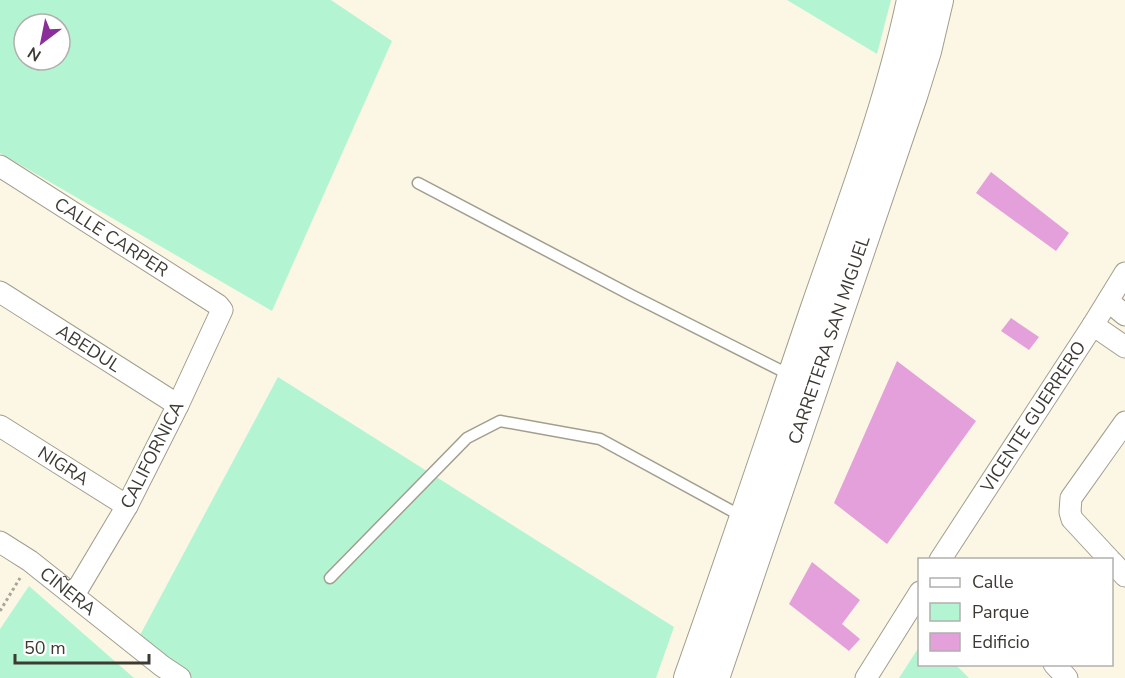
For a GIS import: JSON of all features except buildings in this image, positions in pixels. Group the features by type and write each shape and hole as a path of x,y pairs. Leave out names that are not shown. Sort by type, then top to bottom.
{"main road":[{"name":"CARRETERA SAN MIGUEL","path":"689,678 746,518 875,135 912,0"},
{"name":"CARRETERA SAN MIGUEL","path":"714,678 912,96 938,0"}],"street":[{"name":"CALLE CARPER","path":"0,166 218,305 222,310"},
{"name":"VICENTE GUERRERO","path":"946,557 1125,273"},
{"name":"ABEDUL","path":"0,292 178,405"},
{"path":"1108,302 1125,315"},
{"name":"CALIFORNICA","path":"74,595 127,506 178,405 222,310"},
{"path":"1093,325 1125,347"},
{"path":"1109,558 1077,526 1070,512 1071,498 1125,422"},
{"name":"NIGRA","path":"0,426 127,506"},
{"name":"CIÑERA","path":"0,542 30,561 74,595 158,672 180,678"},
{"path":"1113,562 1125,576"},
{"path":"866,678 918,595"},
{"path":"1056,666 1067,678"}],"lane":[{"path":"418,183 621,290 793,376"},
{"path":"330,578 467,438 500,421 600,439 746,518"}],"path":[{"path":"0,611 30,561"}],"green space":[{"path":"0,0 331,0 392,41 272,311 0,153"},
{"path":"787,0 891,0 877,54"},
{"path":"278,377 674,627 656,678 187,678 139,637"},
{"path":"29,586 134,678 0,678 0,629"},
{"path":"918,649 918,666 957,666 969,678 899,678"}]}
